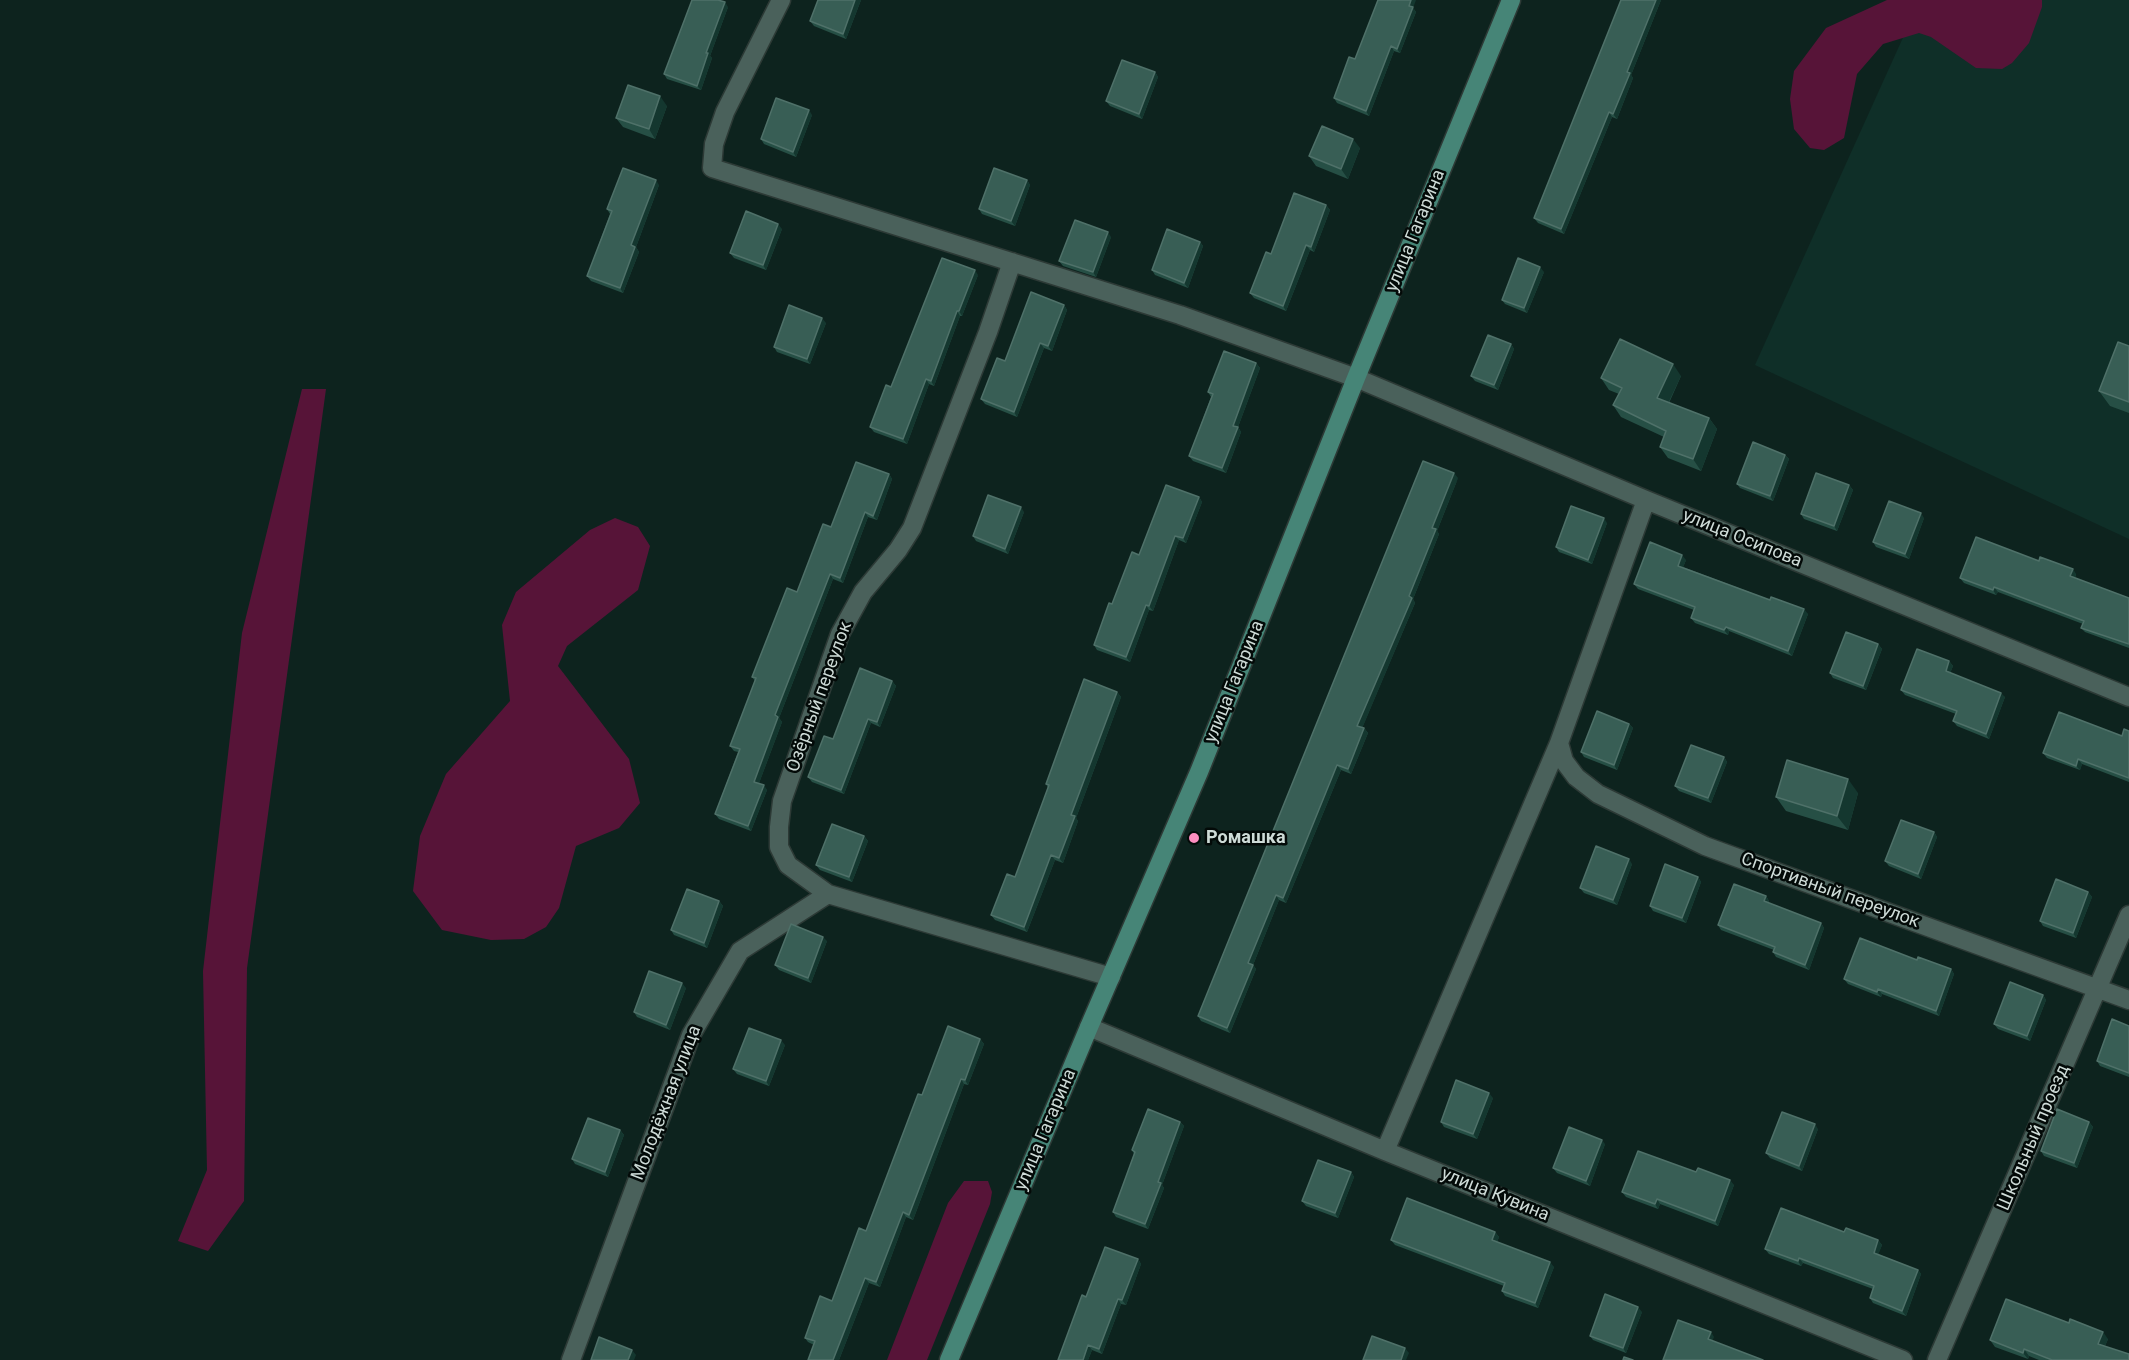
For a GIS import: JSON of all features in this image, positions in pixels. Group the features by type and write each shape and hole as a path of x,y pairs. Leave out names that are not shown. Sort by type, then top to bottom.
{"main road":[{"name":"улица Гагарина","path":"949,1360 1199,772 1356,378 1511,0"}],"street":[{"name":"улица Осипова","path":"781,0 725,112 714,144 712,168 1180,315 1356,378 1646,500 2129,698"},
{"name":"Озёрный переулок","path":"1012,262 988,332 912,528 898,550 863,592 840,634 782,801 779,847 788,865 828,894 1111,977"},
{"path":"1385,1150 1559,742 1646,500"},
{"name":"Спортивный переулок","path":"1559,742 1564,761 1576,777 1598,794 1705,846 2129,1000"},
{"name":"Молодёжная улица","path":"571,1360 691,1035 740,951 828,894"},
{"name":"Школьный проезд","path":"1937,1360 2129,915"},
{"name":"улица Кувина","path":"1089,1027 1903,1360"}],"shaded area":[{"path":"1887,0 2042,0 2042,7 2029,43 2012,63 2002,69 1976,68 1931,37 1919,33 1883,44 1857,74 1844,138 1824,150 1810,148 1794,129 1790,99 1794,71 1826,28"},
{"path":"1920,0 2129,0 2129,539 1755,365"},
{"path":"302,389 326,389 247,968 244,1201 208,1251 178,1241 207,1170 203,971 242,633"},
{"path":"615,518 638,527 650,546 638,590 567,646 558,666 629,759 640,803 619,828 576,846 559,908 546,927 524,939 491,940 442,930 413,891 420,836 446,774 510,701 502,625 516,592 590,530"},
{"path":"964,1181 988,1181 992,1192 990,1204 927,1360 887,1360 948,1203"}],"building":[{"path":"692,0 725,2 706,53 708,53 697,86 664,74"},
{"path":"818,0 855,0 843,34 810,21"},
{"path":"1378,0 1411,0 1409,6 1413,7 1397,49 1391,46 1366,111 1334,98 1349,57 1355,59"},
{"path":"1621,0 1656,0 1613,114 1609,112 1561,229 1534,218"},
{"path":"1122,60 1155,72 1139,114 1106,101"},
{"path":"628,85 660,96 649,129 616,118"},
{"path":"776,98 809,110 793,152 761,139"},
{"path":"1322,126 1353,139 1341,169 1309,156"},
{"path":"623,168 656,180 631,245 635,247 620,288 587,276 612,211 607,209"},
{"path":"994,168 1027,180 1011,221 979,209"},
{"path":"1294,193 1326,205 1311,247 1306,245 1283,306 1250,293 1266,252 1271,254"},
{"path":"746,211 778,224 763,265 730,253"},
{"path":"1075,220 1108,232 1093,272 1059,261"},
{"path":"1167,229 1200,242 1184,283 1152,270"},
{"path":"942,258 975,270 931,381 926,379 903,439 870,427 886,385 891,387"},
{"path":"1518,258 1540,267 1524,308 1502,300"},
{"path":"1031,292 1064,305 1048,346 1040,343 1014,412 981,399 997,358 1005,361"},
{"path":"789,305 822,318 807,359 774,347"},
{"path":"1488,335 1511,344 1494,385 1471,376"},
{"path":"1620,339 1673,364 1657,398 1709,418 1693,459 1660,447 1666,431 1613,405 1622,388 1601,378"},
{"path":"2118,342 2129,346 2129,402 2099,391"},
{"path":"1224,351 1256,363 1233,426 1238,427 1222,468 1189,456 1213,394 1208,392"},
{"path":"1753,442 1785,455 1770,496 1737,484"},
{"path":"1423,461 1454,473 1432,528 1436,529 1409,596 1412,598 1357,726 1364,728 1348,769 1337,765 1283,898 1276,895 1248,963 1253,965 1227,1028 1198,1016"},
{"path":"856,462 889,474 873,516 865,512 840,578 830,574 775,715 778,717 754,782 764,785 748,826 715,814 740,749 730,746 756,678 752,677 787,588 797,592 823,524 831,527"},
{"path":"1816,473 1849,485 1834,526 1801,514"},
{"path":"1166,485 1199,497 1183,538 1175,536 1149,606 1146,605 1126,657 1094,645 1109,603 1112,604 1132,552 1139,555"},
{"path":"988,495 1021,507 1005,549 973,536"},
{"path":"1889,501 1921,513 1905,554 1873,542"},
{"path":"1571,506 1604,518 1588,560 1556,547"},
{"path":"1976,537 2039,561 2040,557 2073,569 2070,576 2129,598 2129,644 2081,628 2084,621 1994,587 1993,590 1960,578"},
{"path":"1650,542 1682,555 1678,566 1770,600 1771,597 1804,609 1788,651 1726,627 1724,630 1691,618 1695,607 1634,584"},
{"path":"1846,632 1878,644 1863,686 1830,673"},
{"path":"1917,649 1949,661 1946,671 2001,693 1986,734 1953,721 1957,711 1901,690"},
{"path":"860,668 892,681 877,722 868,719 841,790 808,777 824,736 833,739"},
{"path":"1084,679 1117,692 1071,815 1075,816 1059,858 1051,855 1024,927 991,915 1007,874 1015,877 1049,785 1046,784"},
{"path":"1597,711 1629,724 1614,765 1581,752"},
{"path":"2059,712 2122,736 2124,729 2129,731 2129,778 2078,759 2076,766 2043,753"},
{"path":"1691,745 1724,757 1708,798 1675,786"},
{"path":"1787,760 1848,779 1837,816 1776,797"},
{"path":"1901,820 1934,832 1918,874 1885,861"},
{"path":"832,824 864,836 849,877 816,865"},
{"path":"1596,846 1629,859 1613,900 1580,888"},
{"path":"1665,864 1698,877 1682,918 1650,906"},
{"path":"2056,879 2088,892 2073,933 2040,921"},
{"path":"1734,884 1766,896 1764,901 1821,923 1805,965 1773,952 1775,947 1718,925"},
{"path":"687,889 719,901 704,943 671,930"},
{"path":"791,924 823,937 808,978 775,965"},
{"path":"1860,938 1917,960 1918,957 1951,969 1936,1011 1844,979"},
{"path":"649,971 682,983 666,1025 634,1012"},
{"path":"2010,982 2043,995 2027,1036 1994,1024"},
{"path":"2112,1019 2129,1026 2129,1073 2097,1061"},
{"path":"948,1026 980,1039 965,1080 961,1079 909,1215 903,1212 876,1282 865,1278 833,1360 808,1360 815,1341 805,1338 820,1296 832,1301 859,1228 866,1231 918,1094 922,1095"},
{"path":"749,1028 781,1040 766,1081 733,1069"},
{"path":"1456,1080 1489,1093 1473,1134 1441,1122"},
{"path":"1148,1109 1180,1122 1158,1182 1161,1183 1145,1224 1113,1212 1135,1152 1132,1150"},
{"path":"2057,1109 2089,1122 2074,1163 2041,1151"},
{"path":"1782,1112 1815,1124 1799,1166 1766,1153"},
{"path":"588,1118 620,1130 605,1172 572,1159"},
{"path":"1569,1127 1602,1140 1586,1181 1553,1168"},
{"path":"1638,1151 1696,1172 1698,1168 1730,1180 1715,1221 1657,1199 1655,1204 1622,1192"},
{"path":"1318,1160 1351,1172 1335,1213 1302,1201"},
{"path":"1407,1198 1495,1232 1492,1240 1550,1262 1535,1303 1502,1291 1505,1283 1391,1240"},
{"path":"1781,1208 1844,1232 1846,1228 1878,1240 1874,1253 1918,1270 1902,1311 1870,1298 1874,1286 1799,1258 1798,1261 1765,1249"},
{"path":"1105,1247 1138,1259 1122,1300 1118,1299 1099,1349 1088,1345 1083,1360 1058,1360 1082,1295 1086,1297"},
{"path":"1605,1294 1638,1307 1623,1348 1590,1336"},
{"path":"2006,1299 2069,1323 2070,1319 2103,1332 2098,1344 2129,1354 2129,1360 2052,1360 2024,1349 2023,1353 1990,1340"},
{"path":"1678,1320 1711,1332 1708,1339 1763,1360 1663,1360"},
{"path":"1372,1336 1405,1348 1401,1360 1363,1360"},
{"path":"599,1337 632,1350 628,1360 591,1360"}],"place":[{"name":"Ромашка","path":"1194,838"}]}
